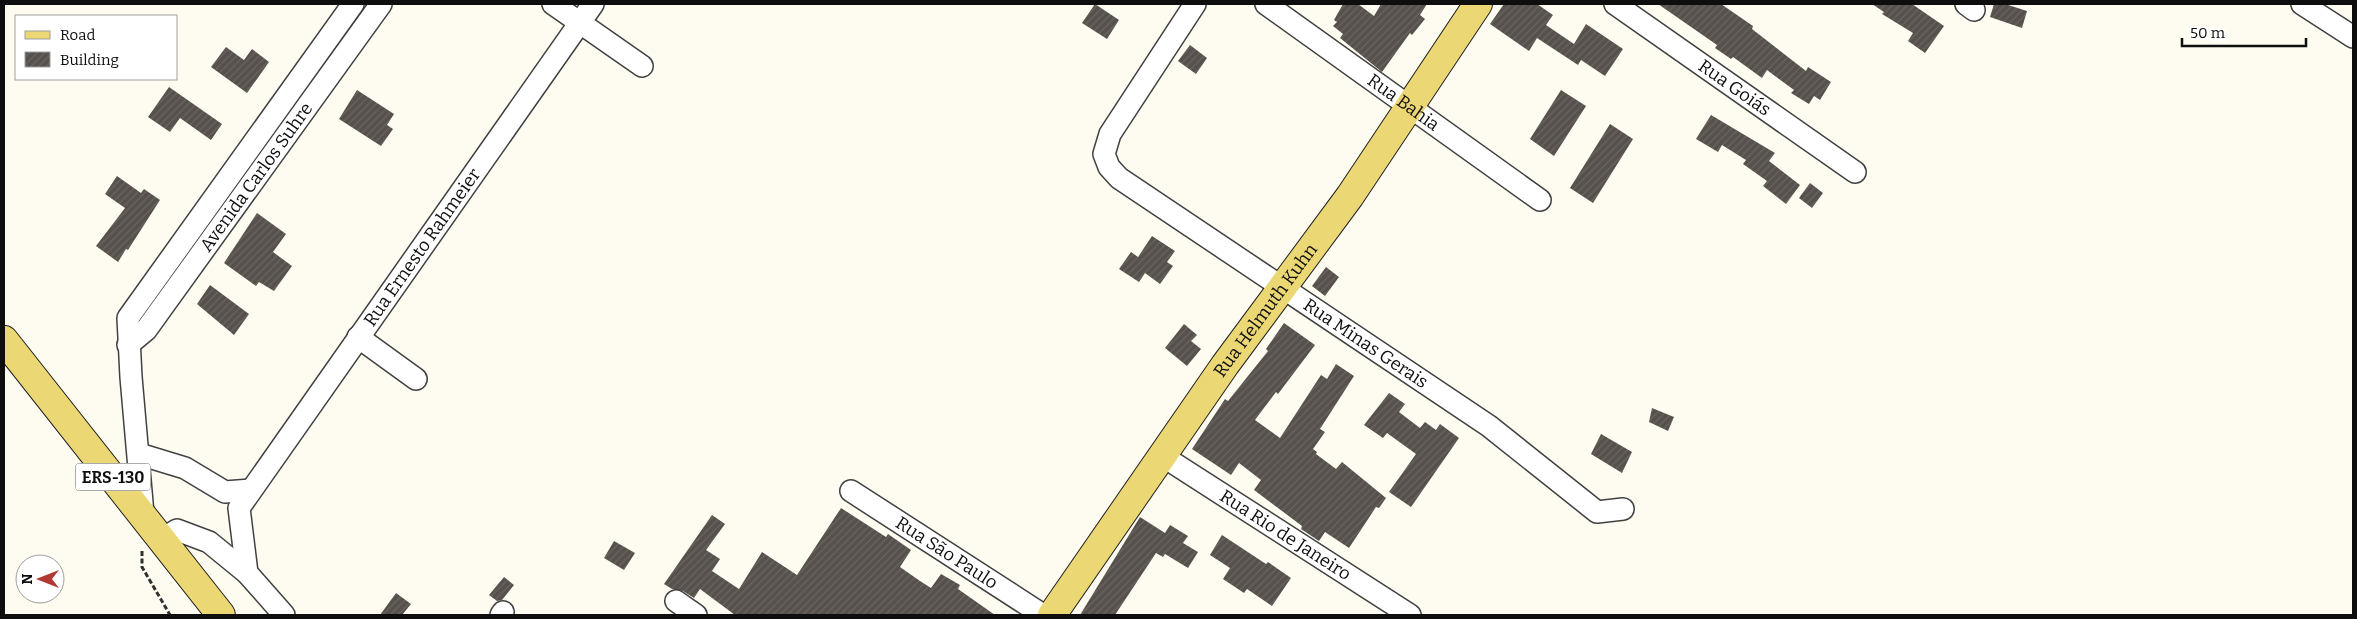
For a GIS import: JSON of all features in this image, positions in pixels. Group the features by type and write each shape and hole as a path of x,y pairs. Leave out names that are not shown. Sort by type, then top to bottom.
{"main road":[{"name":"Rua Helmuth Kuhn","path":"1052,615 1161,455 1280,288 1350,196 1478,4"},
{"name":"ERS-130","path":"4,340 143,514 152,544 221,615"}],"street":[{"name":"Avenida Carlos Suhre","path":"143,514 128,345 128,318 352,4"},
{"name":"Avenida Carlos Suhre","path":"128,345 146,330 381,4"},
{"path":"553,4 642,66"},
{"name":"Rua Ernesto Rahmeier","path":"247,573 239,508 593,4"},
{"name":"Rua Minas Gerais","path":"1195,4 1110,134 1104,154 1109,167 1119,178 1280,288 1489,426 1597,512 1623,509"},
{"name":"Rua Bahia","path":"1266,4 1540,200"},
{"name":"Rua Goiás","path":"1615,4 1855,172"},
{"path":"2302,4 2353,38"},
{"path":"358,337 416,379"},
{"path":"138,454 185,468 225,492 251,490"},
{"name":"Rua Rio de Janeiro","path":"1161,455 1410,615"},
{"name":"Rua São Paulo","path":"851,491 1043,615"},
{"path":"152,544 177,530 209,542 247,573 284,615"},
{"path":"676,601 696,615"}],"path":[{"path":"152,544 142,567 170,615"}],"building":[{"path":"1095,4 1119,20 1107,39 1082,23"},
{"path":"1343,4 1358,4 1374,16 1381,4 1427,4 1420,15 1425,19 1412,35 1410,33 1382,72 1340,38 1343,34 1333,26 1337,22 1334,20"},
{"path":"1504,4 1537,4 1553,15 1546,25 1574,44 1586,24 1623,49 1605,76 1581,60 1578,65 1537,38 1529,51 1490,24"},
{"path":"1658,4 1721,4 1753,26 1752,29 1806,71 1808,67 1831,82 1820,100 1814,96 1809,104 1791,93 1794,90 1767,70 1762,78 1733,57 1731,59 1715,48 1717,45"},
{"path":"1872,4 1912,4 1944,26 1925,53 1908,41 1913,33 1882,14 1884,12"},
{"path":"1994,4 2005,4 2027,11 2022,28 1990,17"},
{"path":"1190,45 1207,58 1196,74 1178,61"},
{"path":"226,47 244,60 252,49 269,62 247,93 211,67"},
{"path":"169,87 222,124 211,140 180,118 170,132 148,117"},
{"path":"357,90 394,114 387,125 393,129 381,146 339,119"},
{"path":"1561,90 1586,106 1554,156 1530,139"},
{"path":"1711,115 1775,153 1769,161 1800,185 1786,204 1763,186 1767,181 1743,164 1746,160 1722,145 1718,152 1696,139"},
{"path":"1610,124 1633,139 1593,203 1570,188"},
{"path":"117,176 141,193 144,189 160,200 128,250 126,249 118,262 96,246 125,208 105,194"},
{"path":"1810,183 1823,193 1812,208 1799,198"},
{"path":"257,213 286,234 273,252 292,266 274,291 259,282 256,286 224,263"},
{"path":"1152,236 1175,251 1167,262 1173,266 1160,284 1145,273 1139,282 1119,269 1131,252 1138,257"},
{"path":"1326,267 1339,277 1325,296 1312,286"},
{"path":"210,285 249,314 234,335 197,304"},
{"path":"1284,323 1315,345 1278,394 1276,392 1255,420 1280,438 1321,375 1327,379 1336,364 1354,376 1320,429 1325,432 1313,449 1317,452 1316,454 1336,469 1342,462 1386,498 1379,508 1376,507 1349,548 1325,532 1319,541 1301,529 1302,526 1254,490 1261,480 1239,463 1231,475 1192,449 1225,399 1228,401 1268,351 1266,349"},
{"path":"1184,324 1197,335 1191,341 1201,349 1187,366 1165,348"},
{"path":"1389,393 1405,404 1399,412 1420,428 1425,422 1436,430 1440,424 1459,438 1411,507 1389,492 1416,454 1387,433 1383,438 1364,425"},
{"path":"1652,408 1674,417 1668,431 1649,422"},
{"path":"1601,434 1632,452 1622,473 1591,454"},
{"path":"841,508 886,537 888,534 911,550 900,567 920,581 931,588 941,574 960,585 958,589 995,615 735,615 700,589 694,598 683,591 672,589 664,584 712,515 725,524 706,550 720,559 712,571 739,589 762,552 797,575"},
{"path":"1140,517 1165,533 1170,525 1188,536 1183,543 1198,552 1188,568 1165,554 1163,557 1156,553 1115,615 1080,615"},
{"path":"1222,535 1291,578 1272,606 1247,589 1244,593 1223,579 1230,568 1210,555"},
{"path":"614,541 635,553 624,570 604,558"},
{"path":"504,577 514,585 502,600 497,601 489,595"},
{"path":"396,593 411,604 402,615 380,615"}]}
